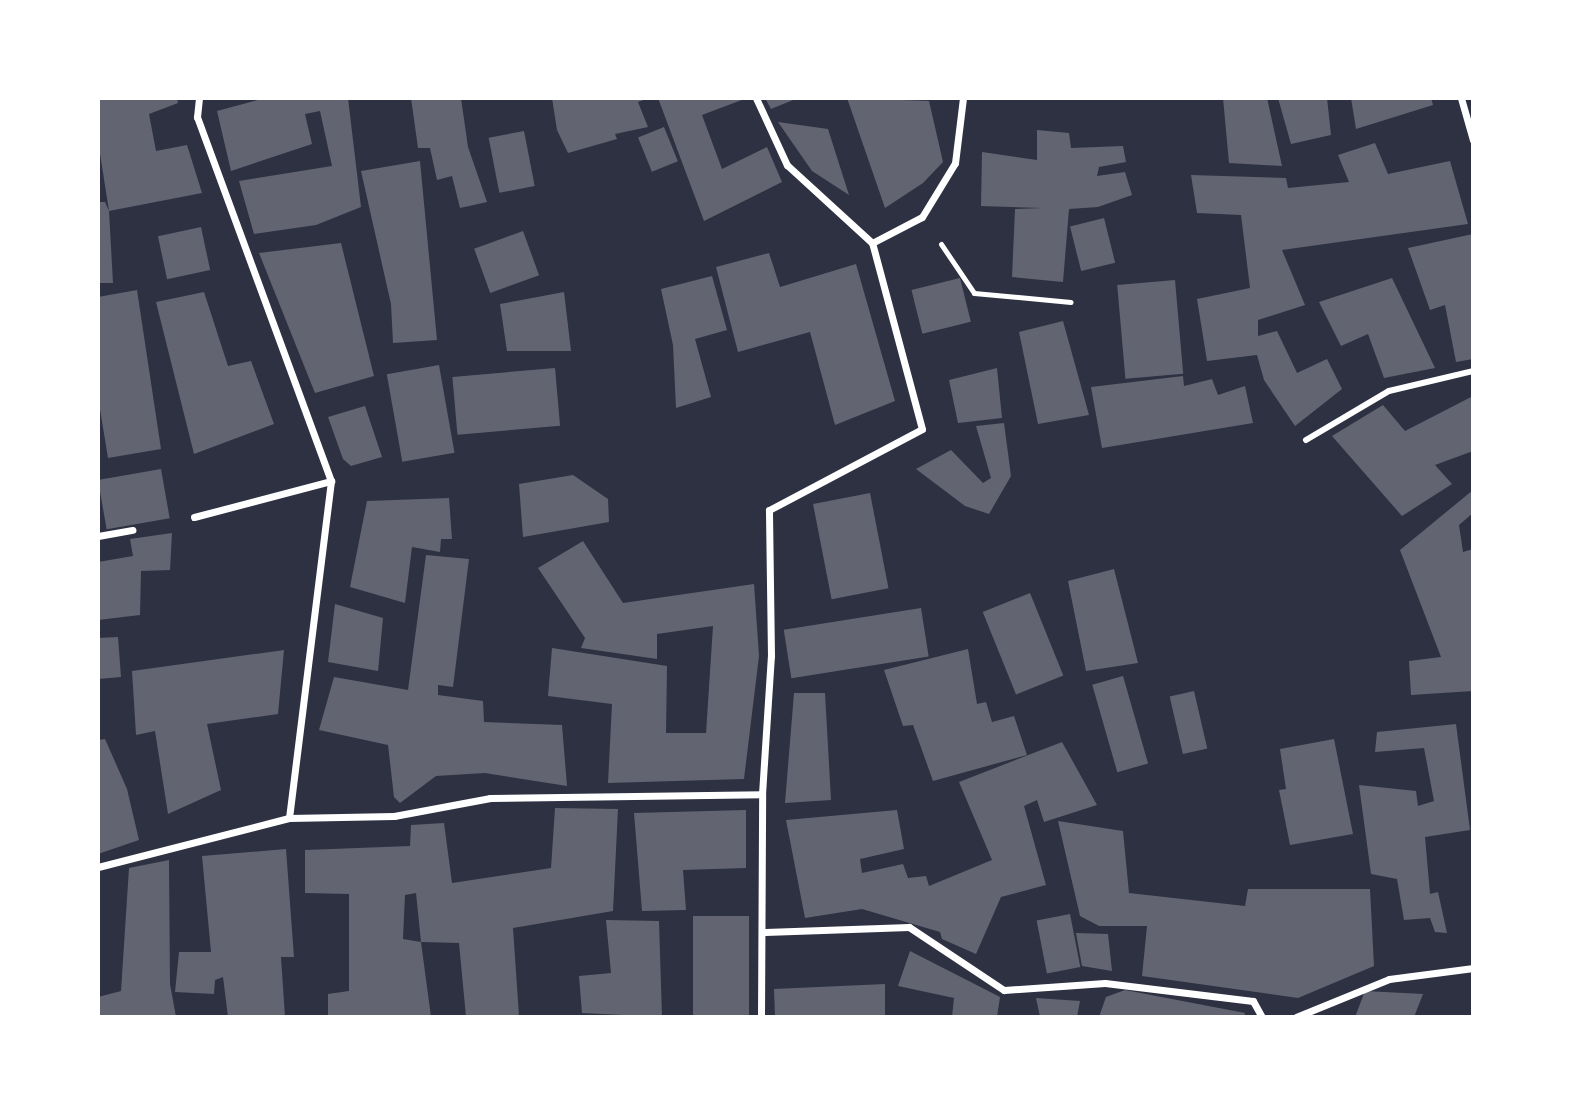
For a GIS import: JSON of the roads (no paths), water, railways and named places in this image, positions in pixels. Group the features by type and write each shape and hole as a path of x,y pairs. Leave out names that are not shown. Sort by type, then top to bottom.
{"street":[{"path":"199,98 197,117 331,481 289,818"},
{"path":"756,98 787,165 872,243 922,429 769,510 771,656 762,794 765,932 761,1017"},
{"path":"872,243 922,217 955,163 963,98"},
{"path":"1461,98 1473,140"},
{"path":"194,517 331,481"},
{"path":"98,536 132,530"},
{"path":"98,867 289,818 394,816 490,798 762,794"},
{"path":"765,932 909,927 1004,990 1105,983 1253,1001 1262,1017"},
{"path":"1296,1017 1389,979 1473,968"}],"lane":[{"path":"1306,440 1389,391 1473,371"}]}
